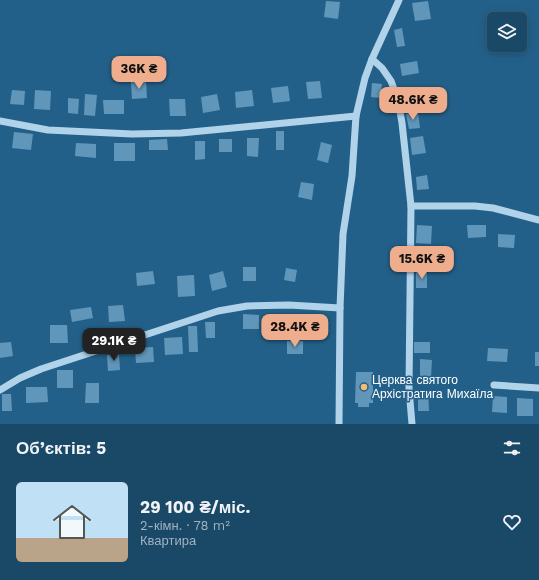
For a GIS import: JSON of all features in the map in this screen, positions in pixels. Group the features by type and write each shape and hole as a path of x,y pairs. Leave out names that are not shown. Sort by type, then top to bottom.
{"street":[{"path":"340,424 340,308 344,234 352,176 356,116 365,78 372,59 399,0"},
{"path":"372,59 382,68 391,81 398,100 402,123 411,206 409,389 412,424"},
{"path":"0,121 48,130 132,134 181,133 356,116"},
{"path":"411,206 475,206 493,208 539,220"},
{"path":"0,390 20,378 41,369 218,311 247,306 289,305 340,308"},
{"path":"494,385 539,388"}],"building":[{"path":"326,1 340,2 338,19 324,17"},
{"path":"428,1 431,19 415,21 412,3"},
{"path":"402,28 405,46 397,47 394,30"},
{"path":"417,61 419,73 402,76 400,64"},
{"path":"146,81 147,98 132,99 131,82"},
{"path":"320,81 322,98 308,99 306,82"},
{"path":"372,83 382,84 380,98 371,97"},
{"path":"288,86 290,101 273,103 271,88"},
{"path":"414,88 417,103 405,106 402,90"},
{"path":"12,90 25,91 24,105 10,104"},
{"path":"35,90 51,91 50,110 34,109"},
{"path":"252,90 254,106 236,108 235,92"},
{"path":"85,94 97,95 95,116 84,115"},
{"path":"217,94 220,110 203,113 201,97"},
{"path":"68,98 79,99 78,114 68,113"},
{"path":"169,99 185,99 186,116 170,116"},
{"path":"103,100 124,100 124,114 104,114"},
{"path":"418,112 420,128 409,129 406,114"},
{"path":"276,131 284,131 284,150 276,150"},
{"path":"14,132 33,134 31,150 12,148"},
{"path":"423,136 426,153 412,155 410,138"},
{"path":"247,138 259,138 258,157 247,156"},
{"path":"167,139 168,150 149,150 149,140"},
{"path":"219,139 232,139 232,152 219,152"},
{"path":"195,141 205,141 205,159 195,160"},
{"path":"321,142 332,145 328,163 317,160"},
{"path":"76,143 96,144 96,158 75,156"},
{"path":"114,143 135,143 135,161 114,161"},
{"path":"427,175 429,189 417,190 416,177"},
{"path":"301,182 314,184 312,200 298,197"},
{"path":"417,225 432,226 431,244 416,243"},
{"path":"467,225 486,225 486,237 468,238"},
{"path":"498,234 515,235 514,248 498,247"},
{"path":"243,267 256,267 256,281 243,281"},
{"path":"286,268 297,270 295,282 284,280"},
{"path":"153,271 155,284 137,286 136,273"},
{"path":"223,271 227,287 212,291 209,275"},
{"path":"416,271 427,271 427,288 416,288"},
{"path":"194,275 195,296 178,297 177,276"},
{"path":"123,305 125,321 109,322 108,306"},
{"path":"91,307 93,318 72,322 70,310"},
{"path":"243,314 259,315 259,329 243,329"},
{"path":"205,322 215,322 215,338 206,338"},
{"path":"50,325 67,325 68,343 50,343"},
{"path":"188,326 197,326 198,352 189,352"},
{"path":"182,337 183,354 165,355 164,338"},
{"path":"287,341 303,341 303,354 287,354"},
{"path":"11,342 13,356 0,358 0,343"},
{"path":"414,342 430,342 430,353 414,353"},
{"path":"153,347 154,362 136,363 135,348"},
{"path":"488,348 508,349 507,362 487,361"},
{"path":"535,352 539,352 539,366 535,366"},
{"path":"119,354 120,370 108,371 107,355"},
{"path":"420,359 432,360 431,377 420,376"},
{"path":"57,370 73,370 73,388 57,388"},
{"name":"Церква святого Архістратига Михаїла","path":"356,372 373,372 373,403 369,403 369,407 358,407 358,403 355,403"},
{"path":"86,383 99,383 99,403 85,403"},
{"path":"26,387 47,387 48,402 26,403"},
{"path":"418,390 428,390 429,411 418,411"},
{"path":"2,394 11,394 12,411 2,411"},
{"path":"493,396 507,397 507,413 492,412"},
{"path":"517,398 533,399 533,416 517,416"}],"place":[{"name":"Церква святого Архістратига Михаїла","path":"364,387"}]}
